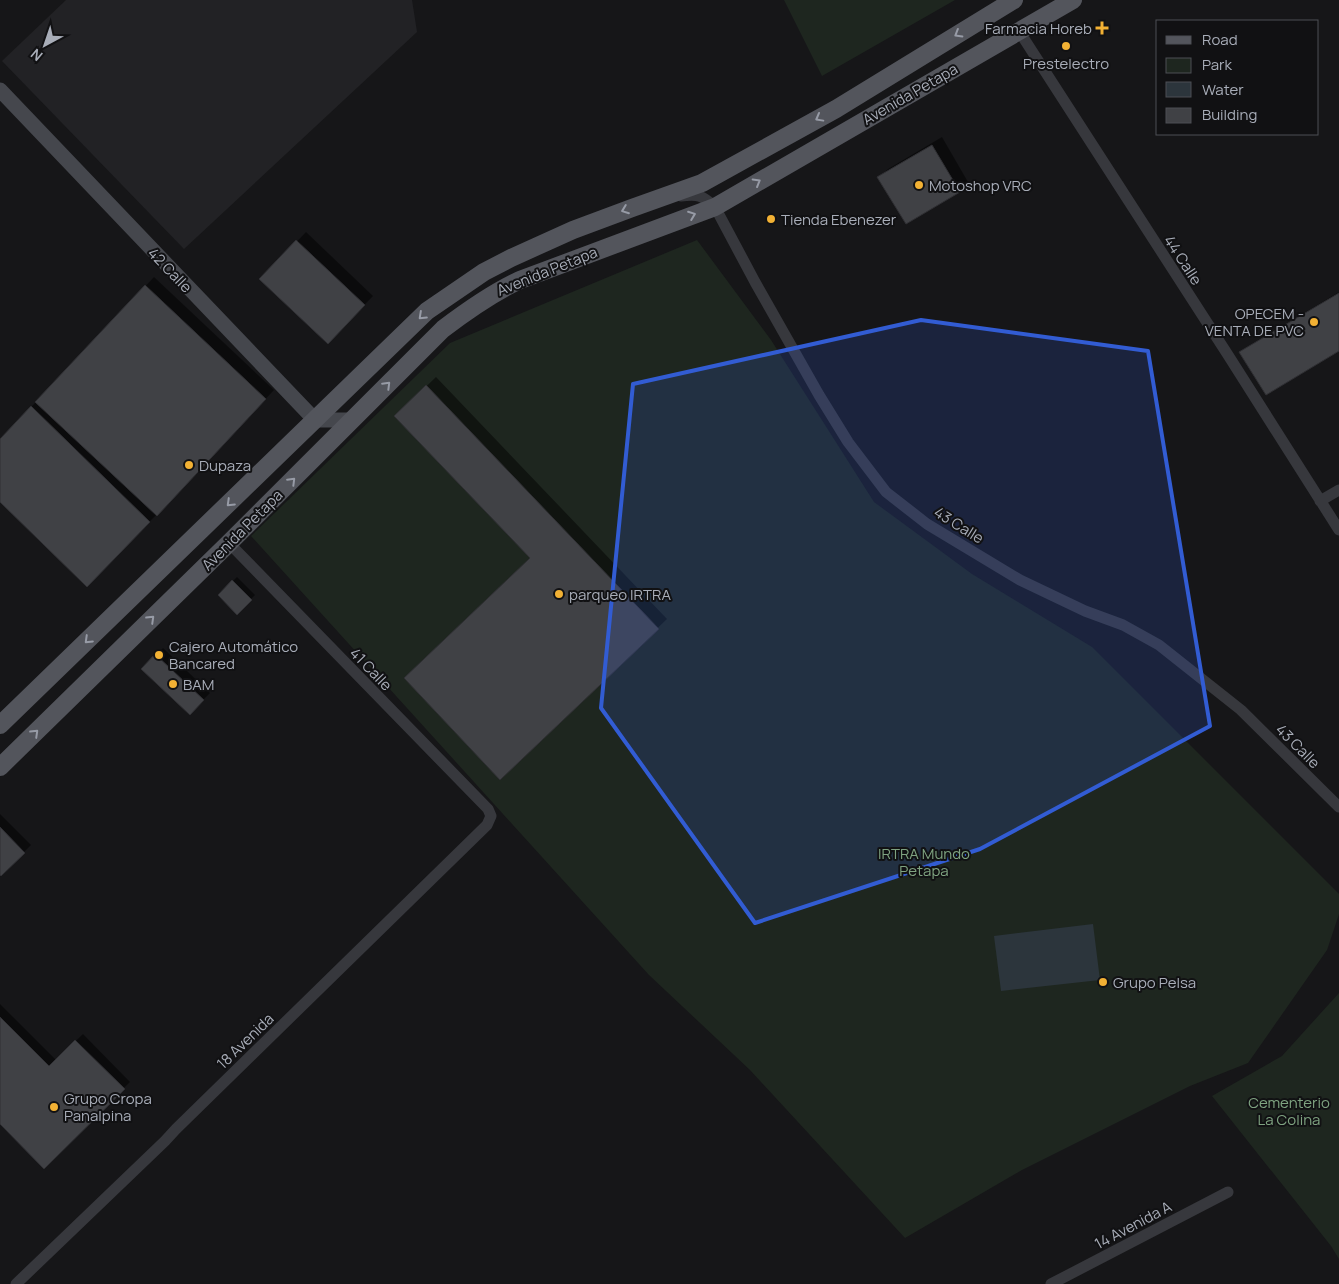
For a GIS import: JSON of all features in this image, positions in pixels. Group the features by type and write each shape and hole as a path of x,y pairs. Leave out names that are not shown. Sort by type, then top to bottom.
{"main road":[{"name":"Avenida Petapa","path":"1,722 427,311 455,290 511,258 573,230 702,184 836,109 1014,0"},
{"path":"1020,0 1025,27"},
{"name":"Avenida Petapa","path":"0,767 444,329 471,308 497,290 715,206 1073,0"}],"street":[{"name":"44 Calle","path":"1025,27 1339,530"},
{"name":"42 Calle","path":"0,90 315,420"},
{"path":"655,200 695,194 715,206"},
{"name":"43 Calle","path":"715,206 818,394 848,442 886,492 927,524 1020,580 1085,611 1123,625 1159,644 1241,710 1339,807"},
{"path":"315,420 353,420"},
{"path":"1320,501 1339,490"},
{"name":"41 Calle","path":"229,543 488,810 491,816"},
{"name":"18 Avenida","path":"16,1284 166,1141 176,1129 487,825 491,816"},
{"name":"14 Avenida A","path":"1051,1284 1228,1192"}],"highlighted area":[{"path":"921,320 1148,351 1210,726 980,849 755,923 601,708 633,384"}],"shaded area":[{"path":"66,0 412,0 417,32 184,249 2,61"}],"green space":[{"path":"784,0 955,0 822,76"},
{"name":"IRTRA Mundo Petapa","path":"697,240 771,340 874,502 972,574 1092,647 1339,894 1339,914 1327,950 1248,1063 1190,1086 1022,1170 905,1238 750,1070 649,975 251,536 450,343"},
{"name":"Cementerio La Colina","path":"1339,993 1339,1259 1331,1246 1212,1096 1282,1056"}],"water":[{"path":"1093,924 1100,980 1001,991 994,936"}],"building":[{"name":"Motoshop VRC","path":"932,145 960,192 906,224 877,177"},
{"path":"296,240 365,305 328,344 259,279"},
{"path":"145,285 266,399 157,516 35,402"},
{"name":"OPECEM - VENTA DE PVC","path":"1339,293 1339,351 1266,395 1239,352"},
{"name":"parqueo IRTRA","path":"426,385 659,629 500,780 404,678 530,558 394,416"},
{"path":"31,406 150,522 87,587 0,502 0,439"},
{"path":"232,580 252,600 237,615 218,595"},
{"name":"BAM","path":"155,654 204,700 190,715 141,669"},
{"path":"0,827 25,853 1,876 0,875"},
{"name":"Grupo Cropa Panalpina","path":"0,1017 49,1066 75,1040 125,1089 44,1169 0,1124"}],"place":[{"name":"Farmacia Horeb","path":"1102,28"},
{"name":"Prestelectro","path":"1066,46"},
{"name":"Motoshop VRC","path":"919,185"},
{"name":"Tienda Ebenezer","path":"771,219"},
{"name":"OPECEM - VENTA DE PVC","path":"1314,322"},
{"name":"Dupaza","path":"189,465"},
{"name":"parqueo IRTRA","path":"559,594"},
{"name":"Cajero Automático Bancared","path":"159,655"},
{"name":"BAM","path":"173,684"},
{"name":"Grupo Pelsa","path":"1103,982"},
{"name":"Grupo Cropa Panalpina","path":"54,1107"}]}
